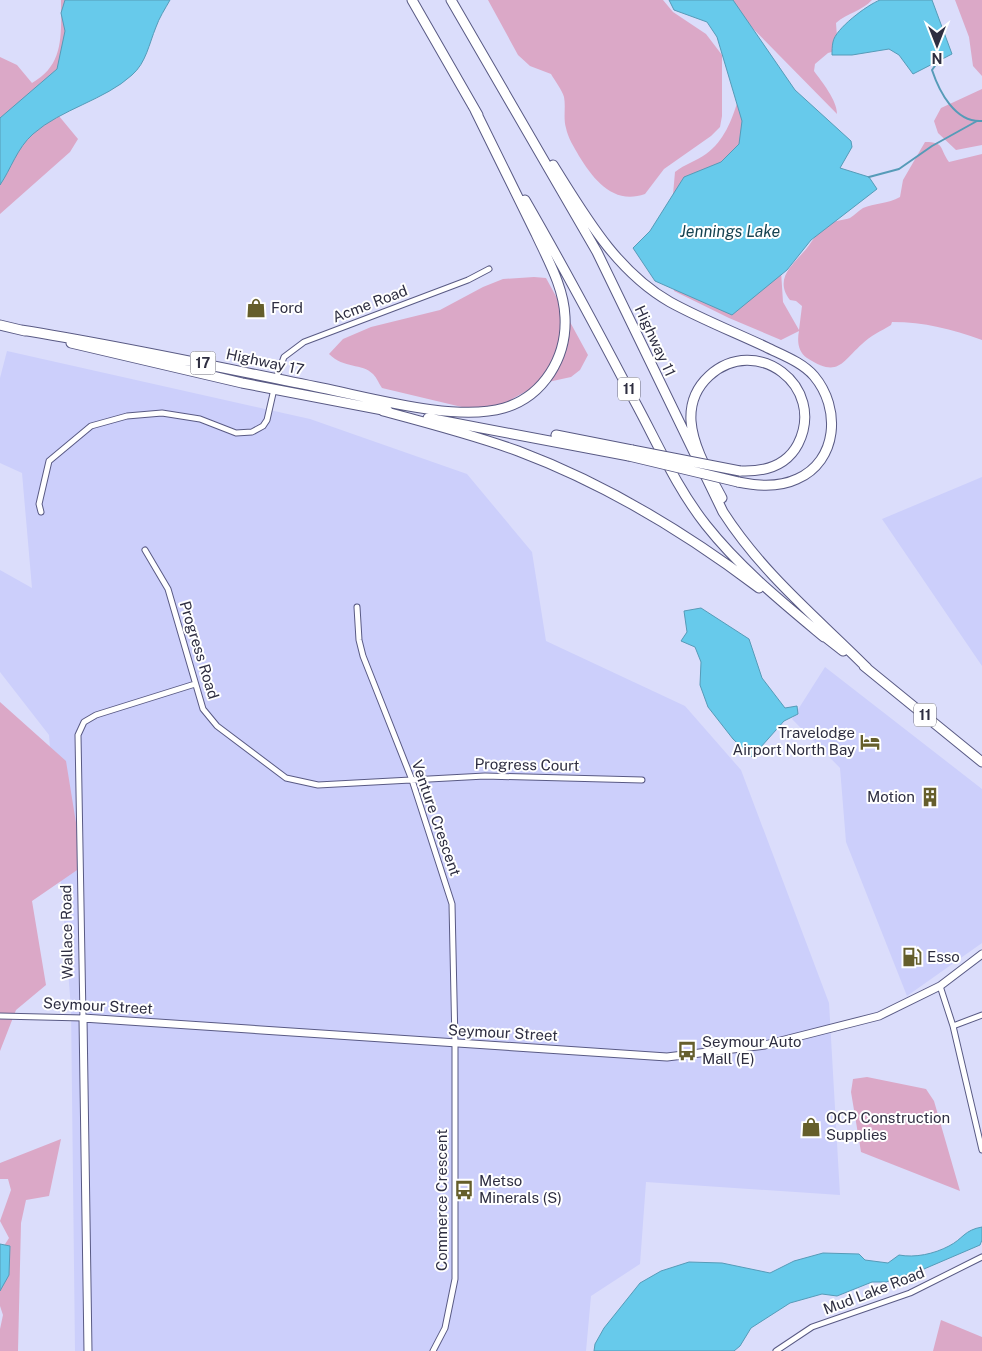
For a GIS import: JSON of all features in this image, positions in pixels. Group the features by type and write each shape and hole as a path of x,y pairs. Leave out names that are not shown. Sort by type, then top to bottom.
{"highway":[{"name":"11","path":"412,0 586,306 660,450 690,502 723,546 750,573 982,762"},
{"name":"Highway 11","path":"451,0 597,252 711,490 747,548 827,634"},
{"path":"385,400 424,410 631,453 738,482 757,485 781,484 798,479 818,464 829,442 832,423 830,405 823,389 812,374 796,362 670,302 630,271 611,252 592,225 503,90"},
{"path":"385,400 454,411 486,411 504,408 521,401 536,390 549,375 561,352 565,317 558,283 475,110"},
{"name":"Highway 17","path":"0,325 110,353 383,411"},
{"name":"Highway 17","path":"21,330 117,346 385,400"},
{"path":"383,411 631,453 740,471 761,471 785,460 797,446 804,429 804,405 798,389 778,369 760,362 733,363 716,370 699,387 691,412 693,429 701,456 747,548"},
{"path":"274,389 276,379"},
{"path":"383,411 477,437 517,451 610,492 712,552 827,634"}],"street":[{"name":"Acme Road","path":"276,379 284,357 304,342 468,280 488,269"},
{"path":"41,512 40,504 50,461 90,426 127,416 162,413 200,419 236,433 252,432 263,426 267,420 274,389"},
{"name":"Progress Road","path":"145,550 168,590 203,709 217,726 286,778 318,785 412,780"},
{"name":"Venture Crescent","path":"357,607 358,640 363,656 412,780 452,904 455,1044"},
{"name":"Wallace Road","path":"88,1351 78,735 84,722 96,715 195,684"},
{"name":"Progress Court","path":"412,780 485,776 642,780"},
{"name":"Seymour Street","path":"0,1016 83,1018 666,1057 765,1045 879,1016 940,986 982,954"},
{"path":"940,986 953,1026 982,1150"},
{"path":"953,1026 982,1015"},
{"name":"Commerce Crescent","path":"433,1351 444,1328 455,1279 455,1044"},
{"name":"Mud Lake Road","path":"776,1351 812,1327 910,1294 982,1257"}],"shaded area":[{"path":"61,0 163,0 54,110 78,139 70,152 0,214 0,57 17,65 32,83 43,76 56,58 59,47 61,36"},
{"path":"488,0 663,0 673,12 706,34 722,55 722,116 720,127 711,136 664,169 645,194 634,197 614,193 591,174 571,142 565,124 564,97 551,74 530,66 518,55"},
{"path":"725,0 872,0 864,7 836,23 837,37 846,48 828,53 815,64 814,71 832,97 837,114"},
{"path":"955,0 982,0 982,76 973,66 969,37"},
{"path":"982,89 982,145 956,150 938,133 934,121 941,108"},
{"path":"738,100 781,271 783,302 799,330 802,306 796,301 790,300 785,292 784,278 791,266 820,230 833,222 850,218 863,208 900,197 903,180 925,142 939,145 949,162 982,154 982,340 938,327 916,323 892,322 891,325 865,341 844,362 838,366 826,367 804,356 798,342 799,331 781,340 729,318 674,291 672,206 675,172 706,154 718,143 730,122"},
{"path":"546,278 588,355 580,370 571,377 539,384 487,413 382,388 369,371 341,362 329,354 343,339 371,327 440,310 483,287 503,279"},
{"path":"7,351 310,419 467,474 532,552 546,641 685,706 741,770 829,1003 840,1195 646,1182 640,1264 591,1296 586,1351 75,1351 71,1008 49,735 0,672 0,570 32,588 22,473 0,463 0,378"},
{"path":"982,477 982,666 882,519"},
{"path":"825,667 982,789 982,943 907,996 846,842 840,768 792,719"},
{"path":"0,702 66,761 83,866 32,901 46,985 16,1010 0,1051"},
{"path":"867,1077 926,1089 934,1101 960,1191 861,1152 851,1092 853,1079"},
{"path":"61,1139 49,1196 26,1200 21,1223 18,1351 0,1351 0,1329 3,1315 0,1306 0,1252 9,1238 0,1221 11,1190 8,1179 0,1179 0,1163"},
{"path":"941,1320 982,1337 982,1351 933,1351"}],"water":[{"path":"65,0 170,0 159,20 144,59 137,70 121,84 56,118 33,134 18,152 0,185 0,118 57,69 65,31 61,13"},
{"name":"Jennings Lake","path":"669,0 733,0 795,90 851,141 852,147 840,168 869,177 877,189 811,240 787,270 732,315 655,281 633,248 650,231 684,177 721,162 739,144 742,121 717,37 707,22 674,10"},
{"path":"880,0 932,0 952,54 913,74 899,55 889,49 852,55 832,55 835,37 845,24"},
{"path":"701,608 749,639 762,678 785,708 797,706 798,714 784,721 752,757 733,739 708,707 700,685 701,662 695,647 681,641 687,632 684,611"},
{"path":"982,1227 980,1245 924,1269 886,1282 872,1282 837,1296 822,1294 790,1303 751,1328 740,1346 734,1351 594,1351 595,1344 604,1328 640,1283 661,1271 689,1262 722,1263 770,1273 794,1261 823,1253 859,1254 865,1260 888,1263 899,1255 918,1256 943,1249 967,1232"},
{"path":"0,1244 10,1246 9,1275 0,1291"}],"waterway":[{"path":"937,63 932,70 939,87 950,104 964,117 982,121"},
{"path":"869,177 899,169 932,146 977,121"}],"place":[{"name":"Ford","path":"256,308"},
{"name":"Travelodge Airport North Bay","path":"870,742"},
{"name":"Motion","path":"930,797"},
{"name":"Esso","path":"912,957"},
{"name":"Seymour Auto Mall (E)","path":"687,1051"},
{"name":"OCP Construction Supplies","path":"811,1127"},
{"name":"Metso Minerals (S)","path":"464,1190"}]}
